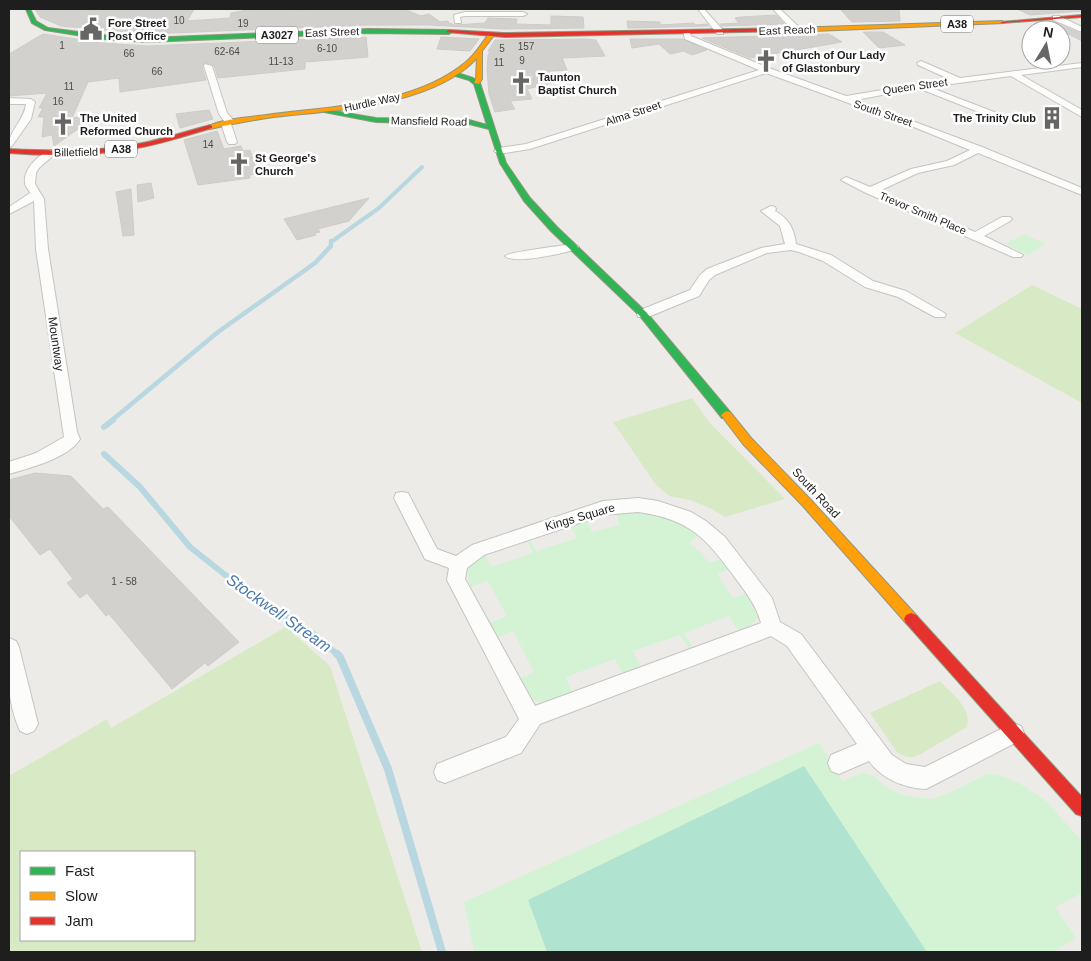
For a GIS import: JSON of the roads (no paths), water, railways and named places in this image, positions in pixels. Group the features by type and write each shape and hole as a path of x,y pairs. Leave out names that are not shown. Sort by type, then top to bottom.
{"main road":[{"name":"East Street","path":"28,9 34,22 53,31 153,40 376,31 438,31 492,34"},
{"name":"East Reach","path":"492,34 522,22 686,34 988,23 1082,16"},
{"name":"Hurdle Way","path":"228,122 258,117 357,107 419,90 454,74 480,51 484,41 492,34"},
{"path":"454,74 471,79 477,83 481,66 480,51"},
{"name":"South Road","path":"477,83 499,151 509,174 528,199 573,247 643,314 747,441 806,502 1013,734 1082,808"},
{"path":"357,107 358,115 366,119"},
{"name":"Mansfield Road","path":"322,111 366,119 471,122 492,128"},
{"path":"471,122 486,114"},
{"name":"Billetfield","path":"9,151 88,152 136,147 228,122"}],"street":[{"path":"700,9 720,32"},
{"path":"776,9 797,30"},
{"path":"1046,9 1082,30"},
{"path":"456,16 474,13 522,22"},
{"name":"South Street","path":"686,34 688,37 766,70 979,149 1082,192"},
{"name":"Queen Street","path":"910,64 938,61"},
{"name":"Queen Street","path":"922,63 957,80"},
{"name":"Queen Street","path":"844,99 957,80 1082,65"},
{"path":"208,66 223,114 228,122 232,142"},
{"name":"Alma Street","path":"499,151 528,147 766,70"},
{"path":"1011,73 1082,114"},
{"path":"917,86 999,116"},
{"path":"9,144 24,122 31,106 31,102 11,100"},
{"path":"1064,103 1082,102"},
{"name":"Trevor Smith Place","path":"870,191 915,171 950,163 979,149"},
{"name":"Mountway","path":"9,468 55,452 72,439 68,432 42,249 39,199 30,184 31,173 35,166 51,153"},
{"name":"Trevor Smith Place","path":"846,180 924,216 976,236 1017,255"},
{"path":"9,211 37,194"},
{"path":"771,208 766,211 780,218 789,227 791,247"},
{"name":"Trevor Smith Place","path":"976,236 1006,219"},
{"path":"511,256 552,252 573,247"},
{"path":"643,314 695,293 704,278 711,272 765,250 791,247 822,256 869,284 902,294 940,314"},
{"path":"402,498 431,554 458,564 456,580 528,715 533,717"},
{"name":"Kings Square","path":"458,564 466,556 478,550 603,508 638,505 658,508 685,517 700,526 719,542 765,604 772,627"},
{"path":"445,772 513,745 533,717 772,627 794,640 884,763 900,774 913,778 926,778 1013,734"},
{"path":"9,647 27,724"},
{"path":"840,763 873,748"}],"waterway":[{"name":"Stockwell Stream","path":"331,242 379,208 422,167"},
{"name":"Stockwell Stream","path":"111,421 218,332 315,263 331,246 331,242"},
{"name":"Stockwell Stream","path":"104,427 113,420"},
{"name":"Stockwell Stream","path":"104,454 140,487 190,547 243,589 315,635 338,655"},
{"name":"Stockwell Stream","path":"338,655 388,769 442,952"}],"place":[{"name":"Fore Street Post Office","path":"91,29"},
{"name":"Church of Our Lady of Glastonbury","path":"766,61"},
{"name":"Taunton Baptist Church","path":"521,83"},
{"name":"The Trinity Club","path":"1052,118"},
{"name":"The United Reformed Church","path":"63,124"},
{"name":"St George's Church","path":"239,164"}]}
